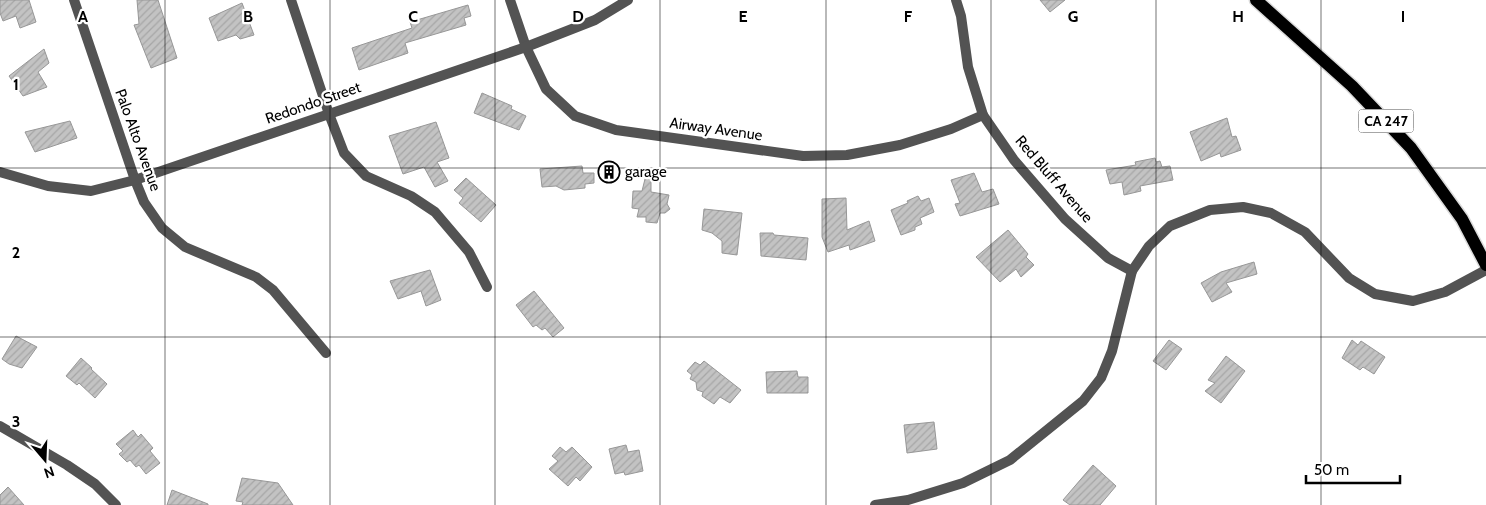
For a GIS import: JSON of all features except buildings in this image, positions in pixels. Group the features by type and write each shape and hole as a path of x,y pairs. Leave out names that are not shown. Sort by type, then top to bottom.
{"main road":[{"name":"CA 247","path":"1256,0 1352,86 1411,148 1462,219 1486,265"}],"street":[{"name":"Palo Alto Avenue","path":"74,0 134,180 144,202 162,228 185,247 256,277 273,290 326,353"},
{"path":"291,0 344,153 366,176 411,196 435,212 469,252 487,287"},
{"name":"Airway Avenue","path":"510,0 526,47 546,89 576,116 616,130 804,156 847,155 900,145 951,129 983,115"},
{"name":"Redondo Street","path":"0,172 48,186 91,192 134,180 526,47 595,20 628,0"},
{"name":"Red Bluff Avenue","path":"956,0 961,16 968,67 983,115 1014,160 1065,219 1108,258 1132,271"},
{"path":"875,505 908,500 963,483 1010,460 1083,401 1101,378 1112,352 1132,271 1149,246 1170,226 1210,210 1243,207 1271,213 1305,232 1349,278 1375,294 1412,301 1445,292 1486,270"},
{"path":"0,426 88,479 116,505"}],"place":[{"name":"garage","path":"609,172"}]}
